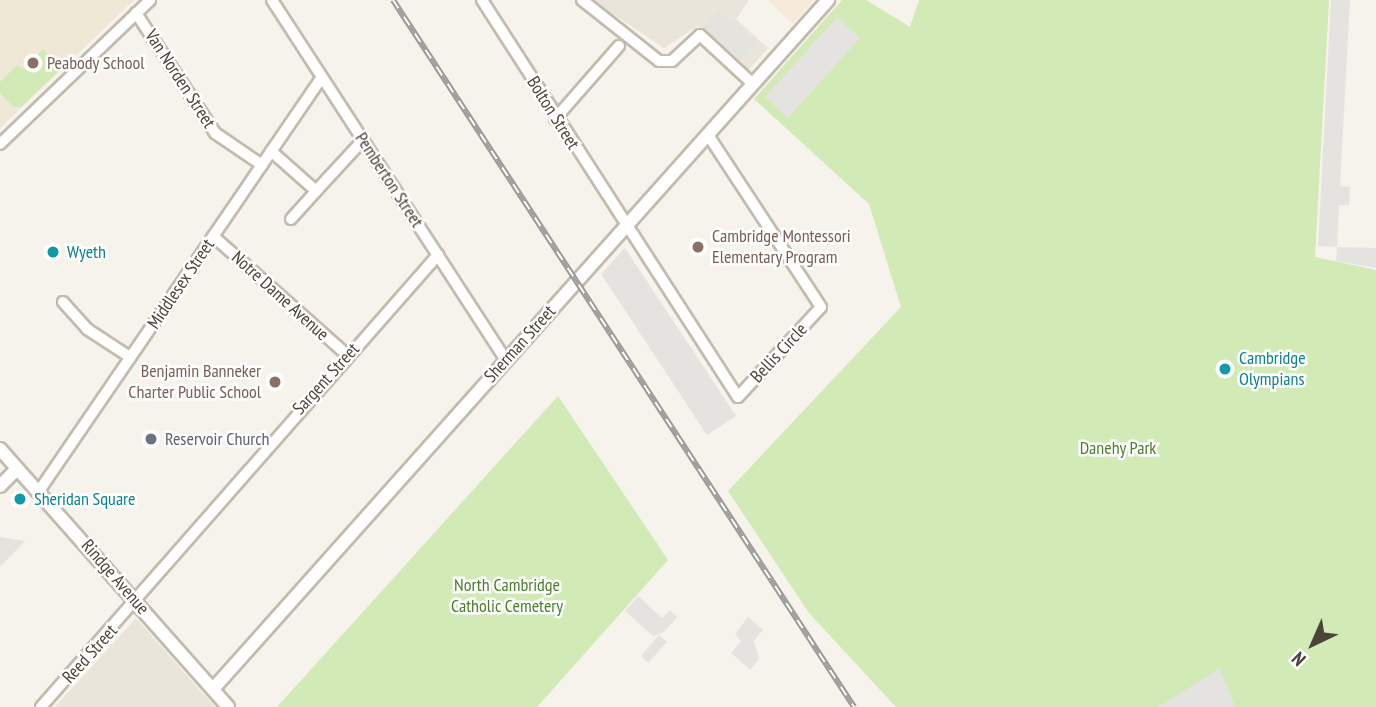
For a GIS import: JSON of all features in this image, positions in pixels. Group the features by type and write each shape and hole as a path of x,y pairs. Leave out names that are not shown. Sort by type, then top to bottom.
{"street":[{"path":"0,145 150,0"},
{"name":"Pemberton Street","path":"272,0 506,360"},
{"name":"Bolton Street","path":"482,0 555,119 626,224"},
{"path":"582,0 659,61 672,61 700,35 753,84"},
{"name":"Sherman Street","path":"213,689 828,0"},
{"name":"Van Norden Street","path":"136,13 215,133 262,164"},
{"path":"555,119 619,46"},
{"name":"Middlesex Street","path":"39,491 322,77"},
{"name":"Bellis Circle","path":"626,224 738,397 821,307 708,135"},
{"path":"291,219 363,140"},
{"path":"271,151 316,191"},
{"name":"Notre Dame Avenue","path":"213,236 347,355"},
{"name":"Sargent Street","path":"135,599 347,355 438,256"},
{"path":"63,302 87,329 130,358"},
{"name":"Rindge Avenue","path":"0,449 14,472 39,491 228,707"},
{"path":"0,486 14,472"},
{"name":"Reed Street","path":"41,707 135,599"}],"shaded area":[{"name":"Peabody School","path":"0,0 134,0 0,128"},
{"path":"592,0 749,0 736,19 768,48 747,72 697,26 664,48"},
{"path":"767,0 814,0 793,24"},
{"path":"1331,0 1350,0 1340,186 1350,187 1349,205 1339,205 1337,247 1318,246"},
{"path":"718,9 756,43 738,63 700,29"},
{"path":"837,17 860,38 788,118 765,97"},
{"path":"1337,247 1376,248 1376,268 1336,261"},
{"path":"625,248 736,416 707,435 601,274"},
{"path":"0,537 25,541 0,567"},
{"path":"638,596 662,618 670,610 677,617 664,632 653,636 625,611"},
{"path":"748,617 763,630 754,641 759,659 750,670 731,653 741,641 735,634"},
{"path":"136,618 215,707 55,707"},
{"path":"659,635 667,642 648,663 641,656"},
{"path":"1220,668 1235,707 1158,707"}],"green space":[{"name":"Danehy Park","path":"842,0 866,0 910,27 919,0 1329,0 1315,257 1376,270 1376,707 896,707 809,613 728,491 901,307 869,204 754,99"},
{"path":"43,49 62,68 21,107 13,107 0,93 0,82 17,65 24,70"},
{"name":"North Cambridge Catholic Cemetery","path":"558,396 668,560 537,707 277,707"}],"railway":[{"path":"393,0 854,707"}],"place":[{"name":"Peabody School","path":"33,63"},
{"name":"Cambridge Montessori Elementary Program","path":"698,247"},
{"name":"Wyeth","path":"53,252"},
{"name":"Cambridge Olympians","path":"1225,369"},
{"name":"Benjamin Banneker Charter Public School","path":"275,382"},
{"name":"Reservoir Church","path":"151,439"},
{"name":"Sheridan Square","path":"20,499"}]}
